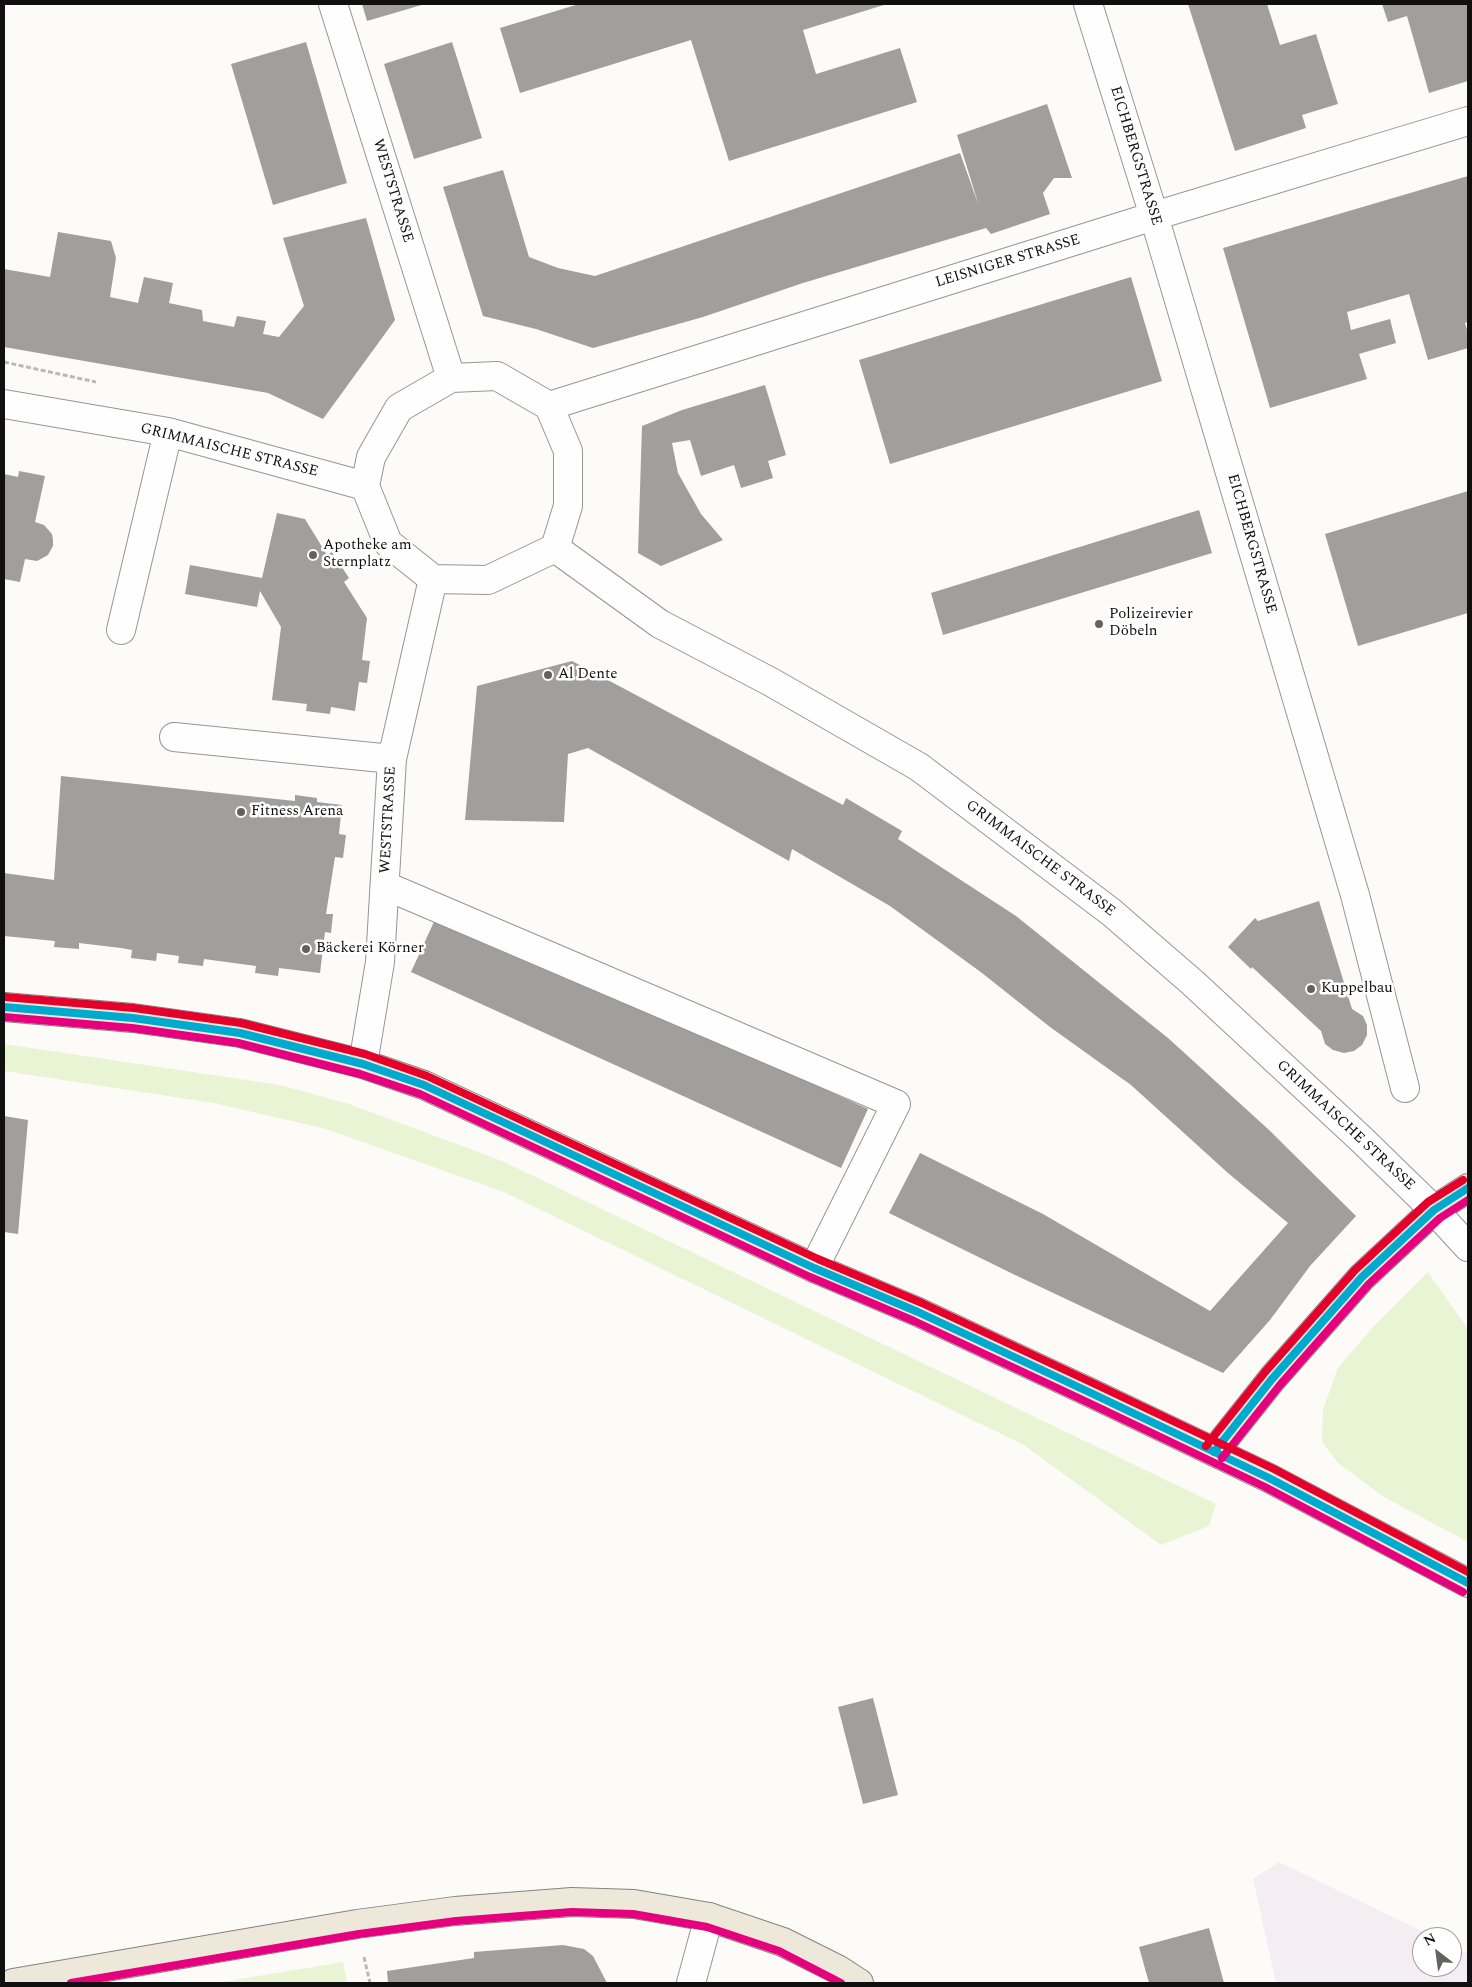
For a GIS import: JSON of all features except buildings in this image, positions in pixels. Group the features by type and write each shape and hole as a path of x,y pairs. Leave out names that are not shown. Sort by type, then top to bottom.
{"main road":[{"path":"4,1008 133,1018 240,1033 363,1064 424,1085 814,1268 918,1312 1269,1478 1468,1583"},
{"path":"1214,1452 1272,1379 1362,1277 1434,1210 1468,1188"},
{"path":"13,1983 356,1924 455,1911 572,1902 634,1904 709,1917 783,1942 839,1970 859,1983"}],"street":[{"name":"WESTSTRASSE","path":"333,4 451,378"},
{"name":"EICHBERGSTRASSE","path":"1088,4 1154,216 1355,895 1405,1088"},
{"name":"LEISNIGER STRASSE","path":"549,406 1154,216 1468,121"},
{"path":"497,376 549,406 568,451 568,506 555,548 488,580 433,580 388,543 366,486 371,457 398,408 451,378 497,376"},
{"name":"GRIMMAISCHE STRASSE","path":"4,404 168,432 366,486"},
{"path":"121,630 168,432"},
{"name":"GRIMMAISCHE STRASSE","path":"555,548 660,624 771,682 919,767 1111,912 1193,983 1361,1139 1434,1210 1468,1247"},
{"name":"WESTSTRASSE","path":"363,1064 380,962 386,886 392,759 433,580"},
{"path":"174,737 392,759"},
{"path":"386,886 896,1104 814,1268"},
{"path":"691,1983 709,1917"}],"shaded area":[{"path":"1279,1862 1413,1927 1412,1977 1462,1977 1462,1951 1468,1954 1468,1983 1276,1983 1253,1879"}],"green space":[{"path":"4,1044 280,1085 349,1104 502,1161 1216,1504 1209,1526 1161,1545 1024,1445 504,1192 326,1129 214,1103 4,1071"},
{"path":"1428,1272 1468,1329 1468,1542 1384,1497 1339,1464 1322,1442 1323,1409 1338,1368 1375,1325"},
{"path":"343,1962 347,1983 216,1983"}],"transit line":[{"path":"5,997 134,1008 241,1023 365,1054 427,1076 818,1259 922,1303 1274,1469 1468,1572"},
{"path":"4,1007 133,1018 240,1033 363,1064 424,1085 814,1268 918,1312 1091,1393 1269,1478 1468,1583"},
{"path":"4,1017 132,1028 238,1043 360,1074 420,1094 810,1277 914,1321 1087,1402 1265,1487 1463,1592"},
{"path":"1206,1446 1265,1372 1355,1270 1428,1202 1463,1180"},
{"path":"1214,1452 1272,1379 1362,1277 1434,1210 1468,1188"},
{"path":"1222,1458 1280,1385 1369,1284 1440,1218 1468,1200"},
{"path":"71,1983 359,1934 456,1921 572,1912 633,1914 707,1927 779,1951 841,1983"}],"place":[{"name":"Apotheke am Sternplatz","path":"313,555"},
{"name":"Polizeirevier Döbeln","path":"1099,624"},
{"name":"Al Dente","path":"548,675"},
{"name":"Fitness Arena","path":"241,812"},
{"name":"Bäckerei Körner","path":"306,949"},
{"name":"Kuppelbau","path":"1311,989"}]}
